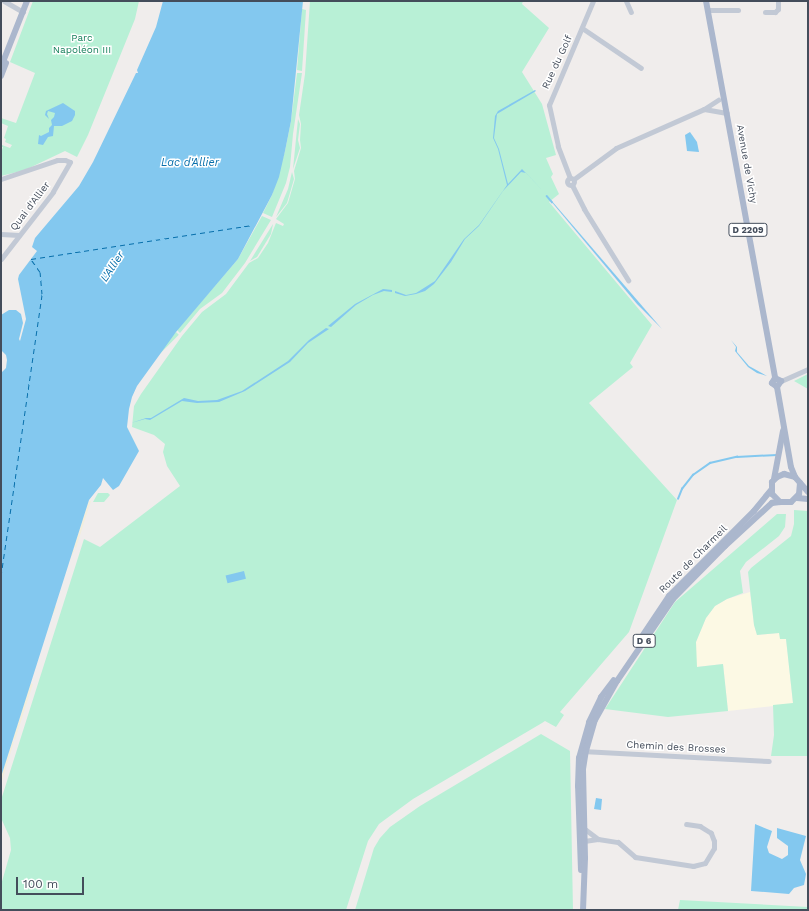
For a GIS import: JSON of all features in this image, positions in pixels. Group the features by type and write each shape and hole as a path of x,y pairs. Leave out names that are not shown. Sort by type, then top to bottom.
{"main road":[{"path":"1,66 27,1"},
{"name":"Avenue de Vichy","path":"706,1 778,382 791,467 795,477"},
{"path":"1,76 4,57"},
{"name":"Avenue de Vichy","path":"774,479 783,438 783,420"},
{"path":"800,483 800,491 797,498 791,502 780,502 774,497 771,490 774,479 784,474 795,477 808,492"},
{"name":"Route de Charmeil","path":"583,837 579,817 578,786 589,722 601,698 669,596 754,511 771,490"},
{"path":"797,498 808,500"},
{"name":"Route de Charmeil","path":"582,910 583,751 595,720 605,700 673,599 719,552 772,503 780,502"}],"street":[{"path":"4,1 23,12"},
{"name":"Rue du Golf","path":"593,1 549,105 558,146 584,209 628,280"},
{"path":"626,1 632,12"},
{"path":"766,12 775,12 778,9 778,1"},
{"path":"708,10 738,10"},
{"path":"582,28 641,68"},
{"path":"572,181 616,148 704,109 718,100"},
{"path":"704,109 727,113"},
{"name":"Quai d'Allier","path":"1,179 57,160 66,160 70,162 53,192 1,259"},
{"path":"1,234 19,235"},
{"path":"778,382 808,369"},
{"name":"Chemin des Brosses","path":"583,751 769,761"},
{"path":"583,837 618,842 635,857 693,866 705,863 714,848 714,841 711,833 700,826 686,824"},
{"path":"583,837 598,839"}],"shaded area":[{"path":"750,592 754,625 757,635 779,633 786,638 793,704 728,711 723,664 696,667 696,642 706,618 715,606 727,599"}],"green space":[{"name":"Parc Napoléon III","path":"33,1 139,1 135,19 88,135 77,157 65,151 25,170 1,176 2,145 10,148 12,145 5,142 6,139 4,138 8,126 1,123 1,118 16,123 35,73 10,62"},
{"path":"310,1 523,1 522,4 549,28 522,72 542,104 556,155 546,158 553,174 551,177 559,194 549,202 652,325 630,363 633,367 589,403 677,500 629,632 560,712 564,715 556,727 545,721 413,799 379,824 368,841 346,910 1,910 1,885 11,850 10,838 1,818 1,800 84,539 100,547 180,486 167,466 163,452 165,444 154,435 132,427 134,406 182,336 202,312 226,294 249,263 258,258 268,243 276,223 283,226 284,224 276,219 288,203 295,179 294,171 301,148 301,124 299,115 305,74"},
{"path":"302,9 306,10 302,71 297,70"},
{"path":"297,73 302,73 293,134 290,167 286,183 272,217 263,213 272,195 285,151 291,121"},
{"path":"298,119 300,124 298,140 300,148 293,169"},
{"path":"292,172 294,179 287,203 276,217 288,189"},
{"path":"262,216 271,220 245,263 222,293 200,309 180,333 177,330 238,259"},
{"path":"273,224 271,234 257,257 250,261"},
{"path":"176,332 179,335 131,382 129,379"},
{"path":"808,374 808,389 794,381"},
{"path":"98,493 108,493 110,495 104,502 93,502"},
{"path":"794,510 808,511 808,756 771,756 774,735 773,705 793,703 786,639 780,639 779,633 757,635 754,625 748,572 791,536 794,524"},
{"path":"777,514 786,514 785,527 779,536 746,562 740,571 743,593 727,599 715,606 706,618 696,642 697,667 723,664 728,711 668,717 605,709 675,602"},
{"path":"541,734 570,751 573,910 355,910 374,848 380,838 390,827 420,806"},
{"path":"680,900 808,907 808,910 678,910"}],"sand":[{"path":"89,501 91,501 76,548 74,547"},
{"path":"73,549 75,550 48,602 47,601"},
{"path":"55,606 57,607 21,677 19,676"},
{"path":"30,683 33,684 15,740 13,739"},
{"path":"12,741 14,742 1,784 1,777"}],"water":[{"name":"Lac d'Allier","path":"163,1 303,1 291,121 285,151 279,177 272,195 238,259 176,332 137,386 132,397 127,427 139,451 119,486 113,490 103,478 101,485 89,500 1,777 1,373 6,368 7,360 6,355 1,350 1,315 9,310 16,310 21,314 23,323 19,339 20,341 26,319 18,279 19,275 37,251 32,247 35,238 79,186 93,162 136,73 138,73 137,70 156,27"},
{"path":"535,90 536,91 497,114 494,138 499,149 508,184 522,169 526,173 521,172 503,191 479,226 465,239 451,262 434,284 425,291 416,294 405,296 395,293 395,291 406,295 416,293 435,281 464,239 479,225 507,185 498,149 493,138 495,116 498,111"},
{"path":"63,103 75,111 72,121 62,126 54,126 53,136 48,137 43,145 38,144 39,135 41,136 49,132 49,128 52,125 51,120 55,113 48,111 47,114 49,119 45,115 46,111"},
{"path":"690,132 697,142 699,152 687,151 685,135"},
{"path":"551,200 662,329 637,304"},
{"path":"383,289 392,290 392,292 384,291 373,295 356,305 331,327 328,326 355,304"},
{"path":"326,328 329,329 308,343 290,362 245,391 219,402 197,403 182,401 150,420 145,419 131,423 146,418 151,418 184,398 198,401 217,400 242,391 288,361 309,340"},
{"path":"731,340 737,347 737,352 749,366 767,376 757,373 748,367 735,351 736,347"},
{"path":"244,571 246,579 227,583 226,576"},
{"path":"596,798 602,799 601,810 594,809"},
{"path":"755,824 772,831 767,847 769,853 782,859 788,855 788,846 777,838 777,828 806,836 800,860 806,874 804,885 794,888 789,894 751,891"}],"waterway":[{"path":"547,196 552,202"},
{"path":"678,499 682,489 693,475 710,463 737,457 777,455"}],"ferry route":[{"path":"31,259 252,225"},
{"path":"1,576 42,294 40,272 31,259"}],"water label":[{"name":"L'Allier","path":"113,267"}]}
